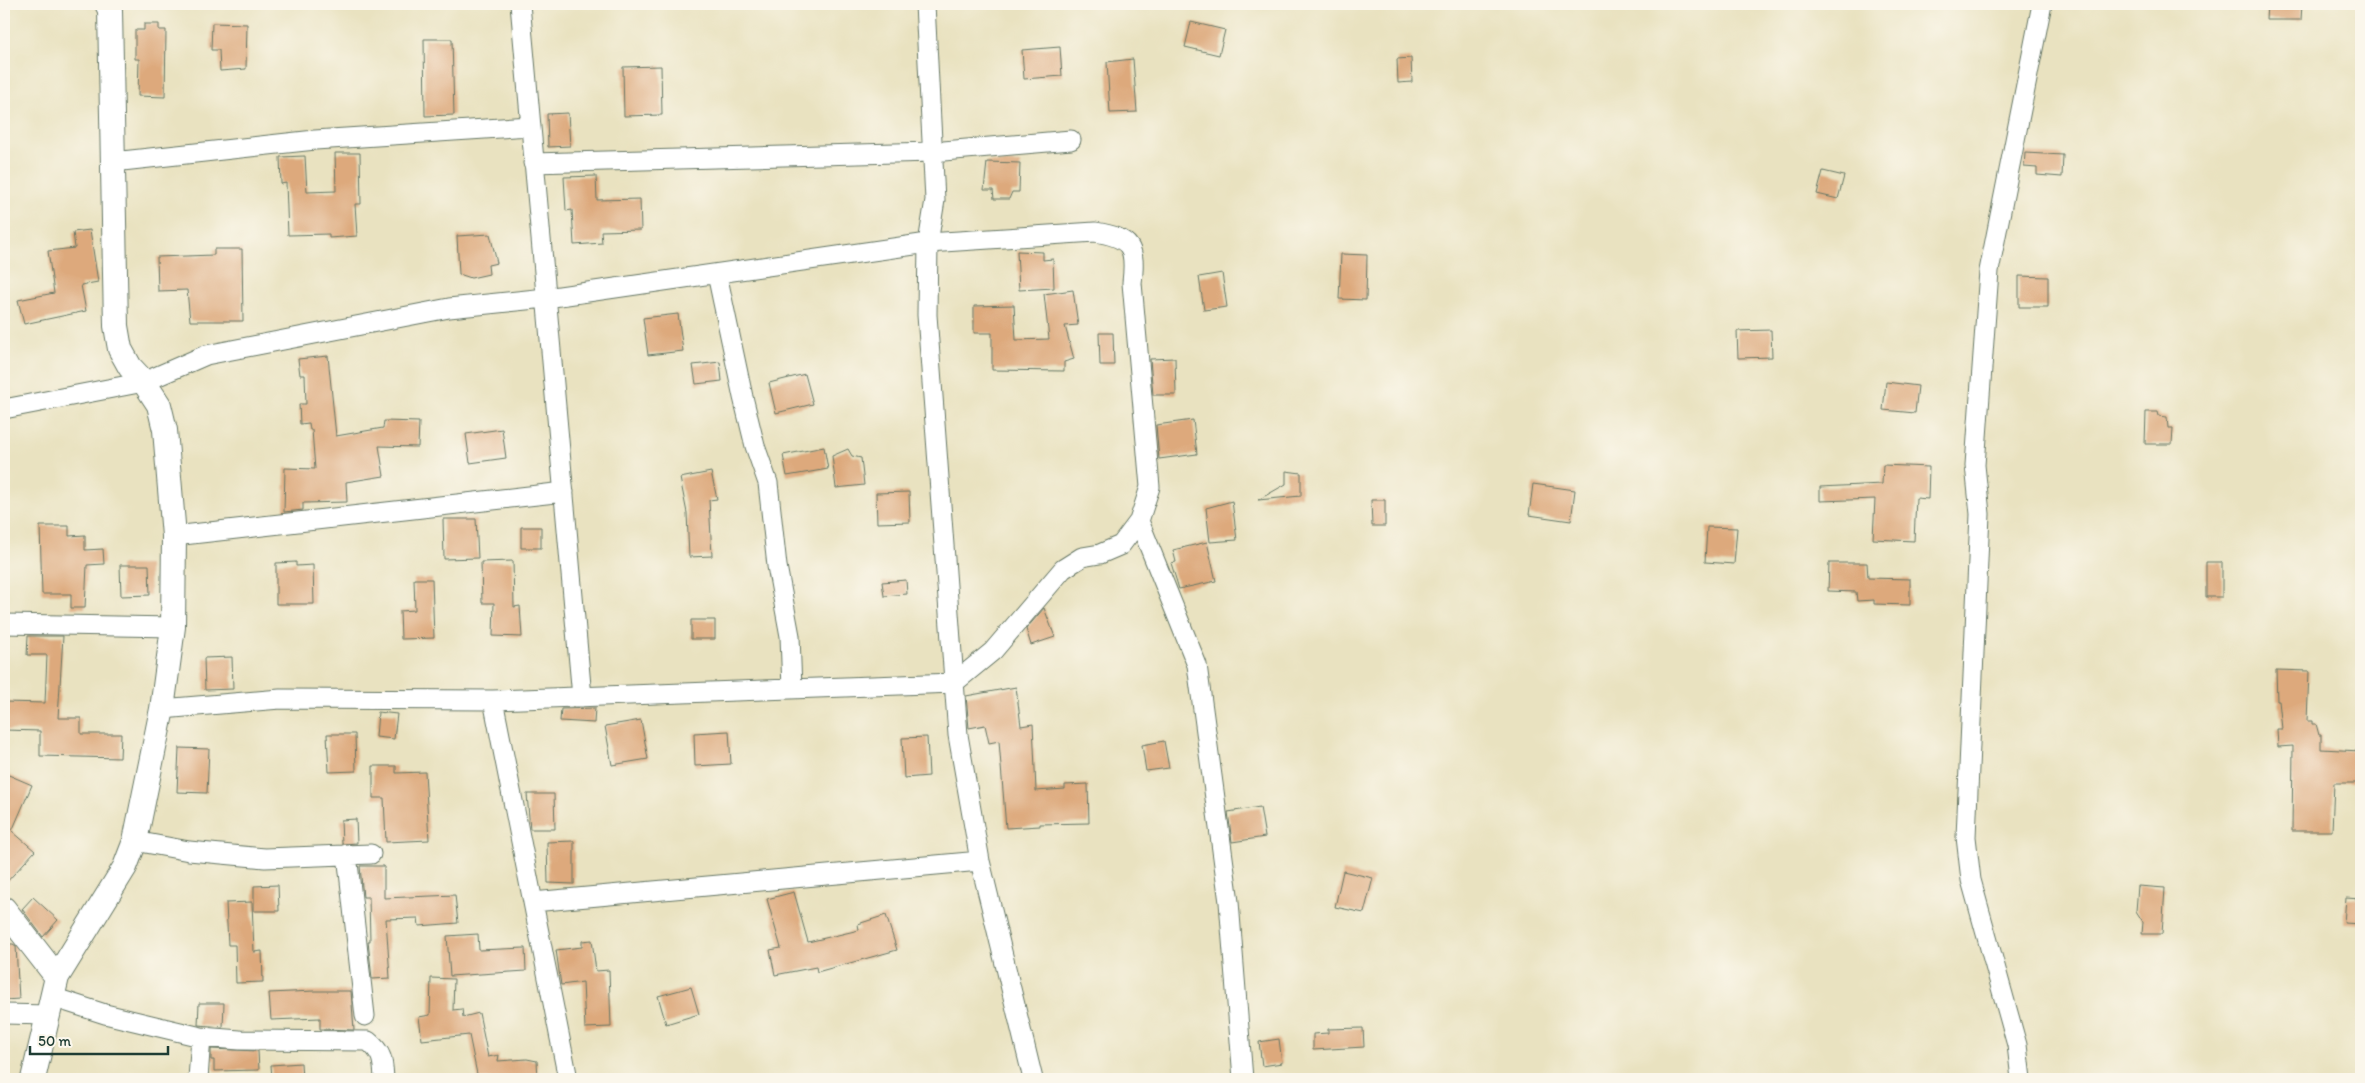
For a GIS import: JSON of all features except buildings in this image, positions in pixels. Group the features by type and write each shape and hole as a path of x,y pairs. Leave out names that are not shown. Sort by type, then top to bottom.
{"street":[{"path":"33,1079 53,996 124,867 135,841 162,709 173,627 174,536 164,430 159,405 144,382 130,367 120,349 116,326 110,10 108,4"},
{"path":"520,4 582,697"},
{"path":"925,4 935,200 928,243 927,315 958,735 980,860 1033,1079"},
{"path":"2021,1079 2017,1044 1971,880 1966,836 1980,514 1975,465 1989,271 2042,4"},
{"path":"113,162 315,140 530,126"},
{"path":"533,163 932,152 1071,140"},
{"path":"4,409 144,382 206,355 449,308 546,298 928,243 1095,232 1113,235 1125,241 1134,257 1132,283 1150,487 1139,521 1121,545 1100,554 1082,557 1064,569 993,651 954,683 493,700 280,699 162,709"},
{"path":"716,274 749,421 768,483 777,566 790,636 792,689"},
{"path":"174,536 564,492"},
{"path":"1139,521 1197,665 1228,902 1243,1079"},
{"path":"4,624 173,627"},
{"path":"493,700 568,1079"},
{"path":"135,841 189,851 265,858 371,854"},
{"path":"347,854 365,1016"},
{"path":"533,902 980,860"},
{"path":"4,909 53,996"},
{"path":"4,1014 53,996 105,1014 201,1037 240,1040 368,1041 378,1049 383,1060 384,1079"},
{"path":"198,1079 201,1037"}]}
